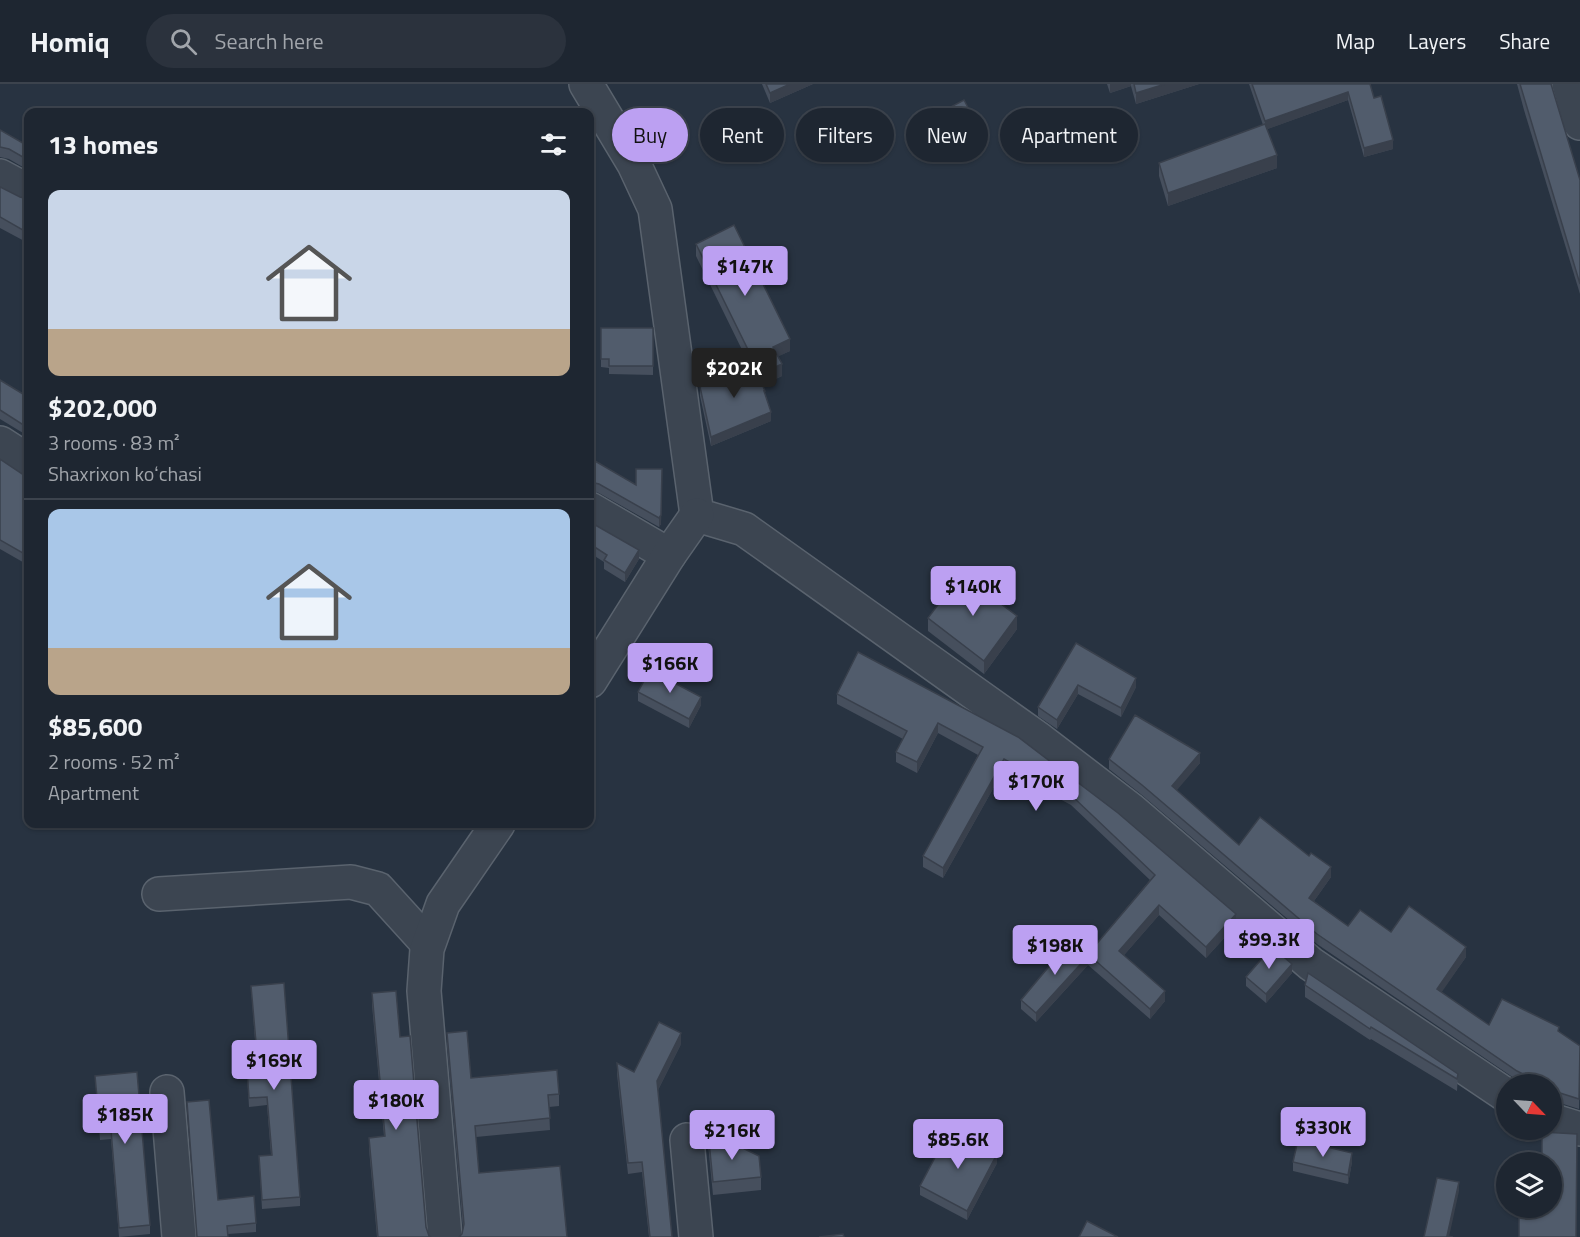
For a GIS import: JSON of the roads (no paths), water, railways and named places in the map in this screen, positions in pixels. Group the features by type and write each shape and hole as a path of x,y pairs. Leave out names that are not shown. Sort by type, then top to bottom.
{"street":[{"path":"586,84 634,165 655,209 697,515 669,555 594,675"},
{"path":"1569,84 1580,123"},
{"path":"0,176 24,189"},
{"path":"0,443 24,458"},
{"path":"594,511 669,555"},
{"path":"697,515 744,529 1040,740 1130,808 1311,964 1496,1088"},
{"path":"445,1237 424,991 428,944 443,904 495,828"},
{"path":"159,894 351,882 378,889 428,944"},
{"path":"167,1092 179,1237"},
{"path":"1562,1123 1580,1129"},
{"path":"687,1140 696,1237"}]}
